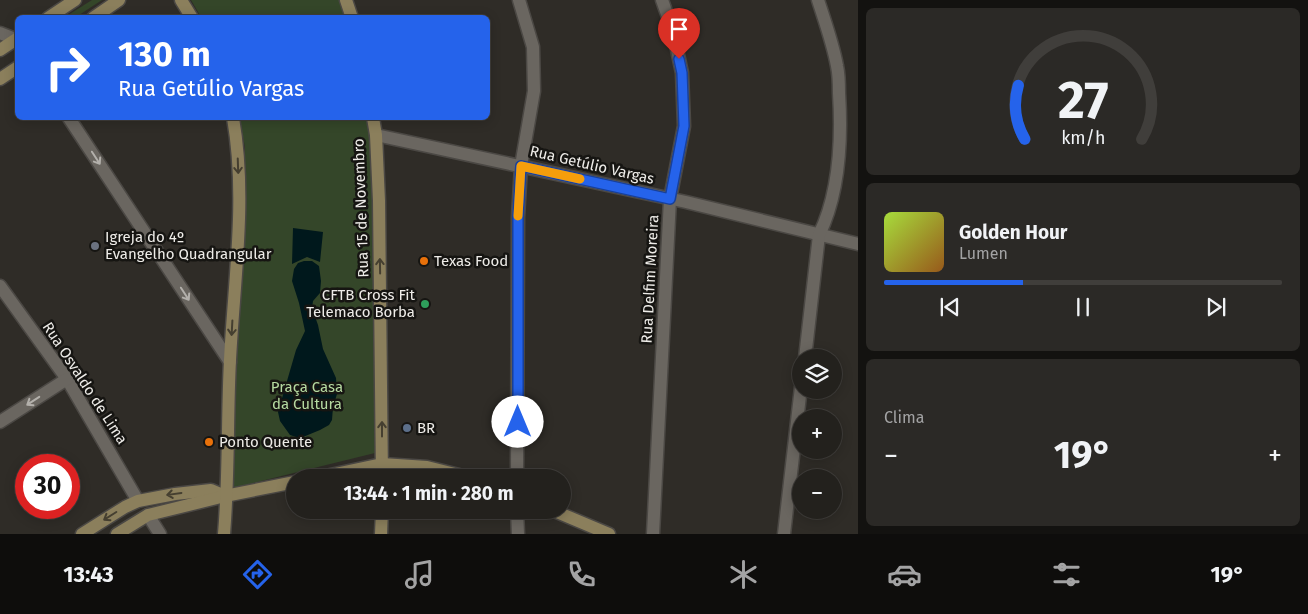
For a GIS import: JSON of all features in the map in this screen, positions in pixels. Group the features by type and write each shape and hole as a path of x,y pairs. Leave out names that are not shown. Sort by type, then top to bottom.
{"main road":[{"path":"52,15 74,0"},
{"path":"97,15 119,0"},
{"path":"181,0 190,15"},
{"path":"346,0 351,15"},
{"path":"0,50 15,40"},
{"path":"0,79 15,69"},
{"path":"224,534 230,362 239,192 237,138 233,120"},
{"name":"Rua 15 de Novembro","path":"372,120 376,135 379,201 382,469"},
{"path":"358,469 382,464 435,469"},
{"path":"117,534 148,516 225,496 286,484"},
{"path":"82,534 125,506 138,500 211,490 225,496"},
{"path":"571,518 609,534"},
{"path":"381,534 382,519"}],"street":[{"path":"517,469 518,226 521,166 534,91 533,47 519,0"},
{"name":"Rua Delfim Moreira","path":"653,534 670,199 684,126 682,73 673,31 662,0"},
{"path":"806,349 819,236 828,217 833,198 840,146 838,67 818,0"},
{"path":"0,33 15,38"},
{"path":"70,120 230,362"},
{"name":"Rua Getúlio Vargas","path":"376,135 686,202 858,244"},
{"name":"Rua Osvaldo de Lima","path":"0,286 67,379 138,500"},
{"path":"0,422 67,379"},
{"path":"784,534 800,399"},
{"path":"148,516 160,534"},
{"path":"517,519 518,534"}],"green space":[{"path":"92,0 102,0 79,15 68,15"},
{"path":"191,0 342,0 348,15 200,15"},
{"name":"Praça Casa da Cultura","path":"239,120 368,120 375,187 379,452 310,469 286,469 286,475 229,489 245,202 245,147"}],"water":[{"path":"293,228 323,232 320,262 307,257 292,264"},
{"path":"312,261 319,266 320,293 313,301 312,308 323,349 336,378 337,394 332,420 329,425 303,437 296,437 290,435 280,421 278,412 296,350 305,331 292,281 294,269 298,263"}],"slow traffic":[{"path":"518,216 521,166 580,179"}],"place":[{"name":"Igreja do 4º Evangelho Quadrangular","path":"95,246"},
{"name":"Texas Food","path":"424,261"},
{"name":"CFTB Cross Fit Telemaco Borba","path":"425,304"},
{"name":"BR","path":"407,428"},
{"name":"Ponto Quente","path":"209,442"}],"route":[{"path":"518,422 518,217 521,166 670,199 684,126 682,73 679,59"}]}
